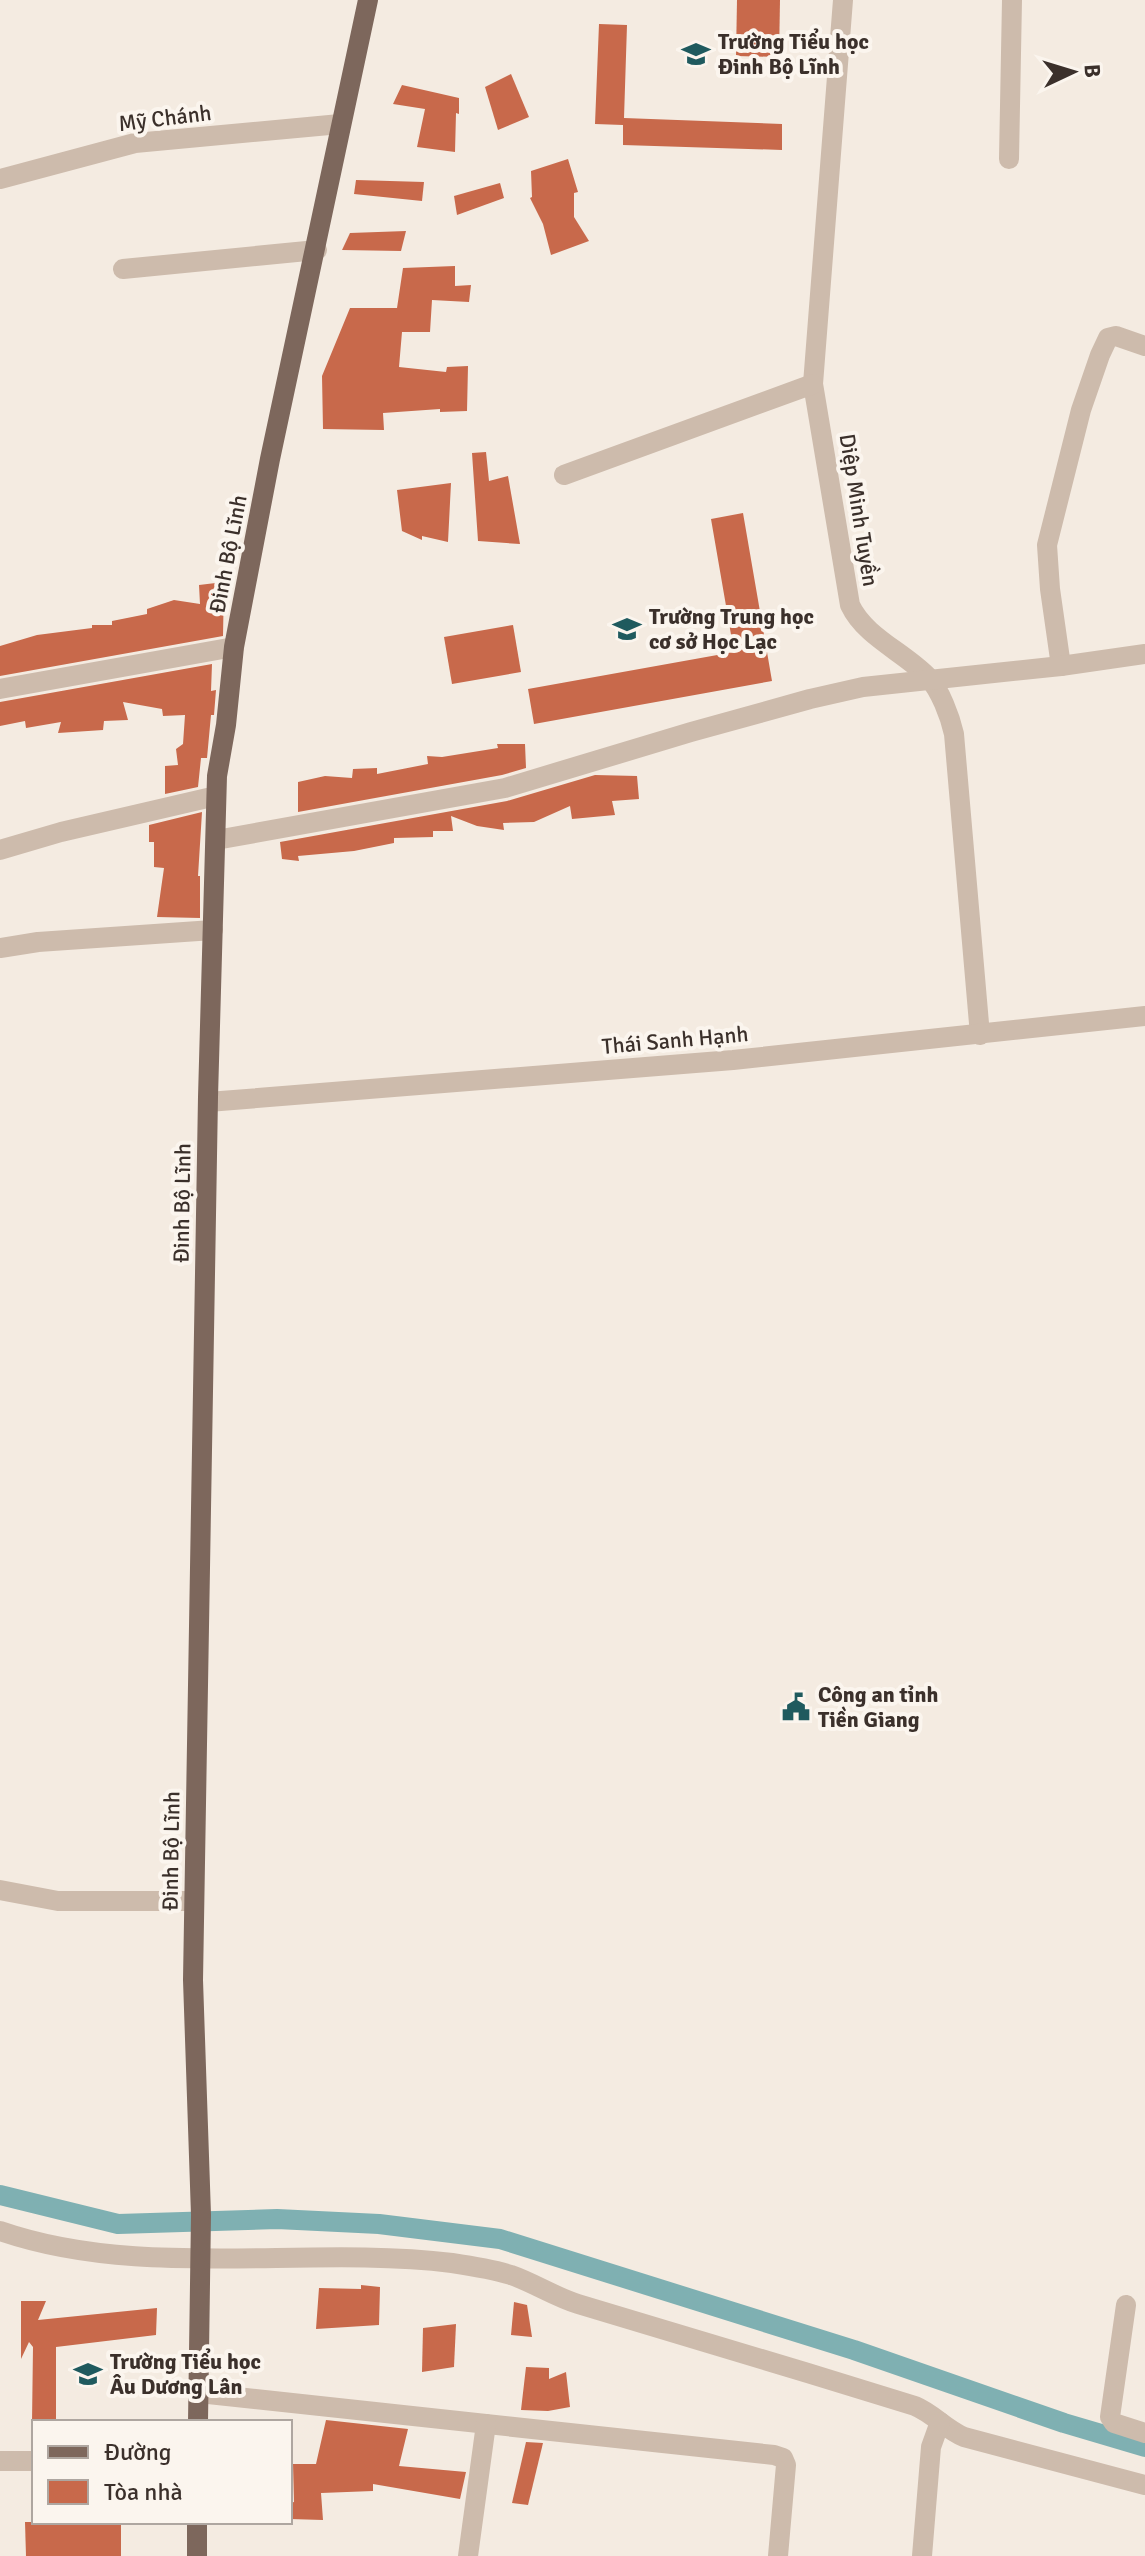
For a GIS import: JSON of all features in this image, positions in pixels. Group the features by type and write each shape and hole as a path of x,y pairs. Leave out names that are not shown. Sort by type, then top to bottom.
{"main road":[{"name":"Đinh Bộ Lĩnh","path":"198,2420 201,2215 193,1980 216,796 234,647 270,459 368,0"},
{"path":"197,2524 197,2556"}],"street":[{"name":"Diệp Minh Tuyền","path":"843,0 813,384 850,605 862,622 930,679 951,720 980,1035"},
{"path":"1009,159 1012,0"},
{"name":"Mỹ Chánh","path":"0,179 135,143 340,124"},
{"path":"123,269 317,250"},
{"path":"1061,666 1047,545 1081,410 1108,338 1116,336 1145,346"},
{"path":"564,475 813,384"},
{"path":"0,689 234,647"},
{"path":"216,840 505,788 810,699 863,687 1145,654"},
{"path":"0,850 61,832 216,796"},
{"path":"0,948 38,942 213,930"},
{"name":"Thái Sanh Hạnh","path":"208,1102 733,1060 1145,1016"},
{"path":"0,1890 58,1901 194,1901"},
{"path":"0,2231 70,2249 127,2255 200,2251 413,2260 479,2267 511,2275 573,2303 915,2406 928,2411 945,2427 964,2437 1145,2485"},
{"path":"1126,2305 1110,2417 1114,2423 1145,2433"},
{"path":"199,2393 783,2458 786,2465 778,2556"},
{"path":"922,2556 931,2447 940,2422"},
{"path":"468,2556 486,2424"},
{"path":"0,2461 32,2461"}],"building":[{"path":"737,0 780,0 779,57 736,56"},
{"path":"599,24 627,25 624,118 782,124 782,150 623,145 623,125 595,124"},
{"path":"511,74 529,117 498,130 485,87"},
{"path":"402,85 459,98 455,152 417,147 425,109 393,104"},
{"path":"568,159 578,192 574,193 574,217 589,241 551,255 543,224 530,198 531,171"},
{"path":"356,180 424,182 422,201 354,194"},
{"path":"500,183 504,198 457,215 454,196"},
{"path":"406,231 401,251 342,250 350,233"},
{"path":"455,266 455,286 471,285 469,302 432,300 430,332 402,332 399,367 446,372 447,367 468,366 467,411 440,412 440,409 383,413 384,430 323,429 322,376 350,308 397,308 403,268"},
{"path":"486,452 489,481 508,476 520,544 478,541 472,453"},
{"path":"451,483 448,542 422,536 422,540 402,531 397,490"},
{"path":"743,513 772,681 534,724 528,689 734,652 711,519"},
{"path":"224,582 223,636 0,676 0,646 37,635 92,628 92,625 112,625 112,621 147,614 147,609 174,600 200,604 199,585"},
{"path":"513,625 521,672 452,684 444,637"},
{"path":"212,664 211,691 216,690 214,715 211,715 207,758 201,758 198,787 165,794 165,766 178,765 176,749 183,744 185,715 163,716 162,709 123,702 128,720 104,721 103,730 58,733 61,722 26,728 25,721 0,726 0,702"},
{"path":"497,744 525,744 526,768 298,812 298,782 325,776 352,778 353,769 377,768 377,774 428,764 427,756 442,757 498,748"},
{"path":"595,775 637,776 639,799 612,801 615,815 572,819 570,806 534,822 503,823 504,830 477,826 451,816 453,831 433,831 433,837 394,838 394,843 354,851 298,856 299,861 282,859 280,842 507,801"},
{"path":"202,812 198,876 200,918 157,917 164,868 154,867 154,842 149,842 149,825"},
{"path":"361,2285 380,2287 379,2325 316,2329 319,2288 361,2289"},
{"path":"21,2301 46,2301 38,2320 157,2308 156,2335 56,2347 56,2420 32,2420 33,2347 29,2342 21,2359"},
{"path":"514,2302 527,2305 532,2337 511,2335"},
{"path":"456,2324 454,2367 422,2372 423,2328"},
{"path":"526,2367 549,2368 549,2379 566,2372 570,2407 548,2411 521,2410"},
{"path":"326,2420 408,2429 399,2466 466,2472 460,2499 373,2484 373,2491 321,2493 323,2520 292,2519 293,2464 316,2464"},
{"path":"526,2442 543,2443 528,2505 512,2503"},
{"path":"25,2522 121,2524 121,2556 26,2556"}],"waterway":[{"path":"0,2195 118,2224 277,2219 379,2224 500,2239 854,2350 1064,2423 1145,2447"}],"place":[{"name":"Trường Tiểu học Đinh Bộ Lĩnh","path":"696,54"},
{"name":"Trường Trung học cơ sở Học Lạc","path":"627,629"},
{"name":"Công an tỉnh Tiền Giang","path":"796,1707"},
{"name":"Trường Tiểu học Âu Dương Lân","path":"88,2374"}]}
